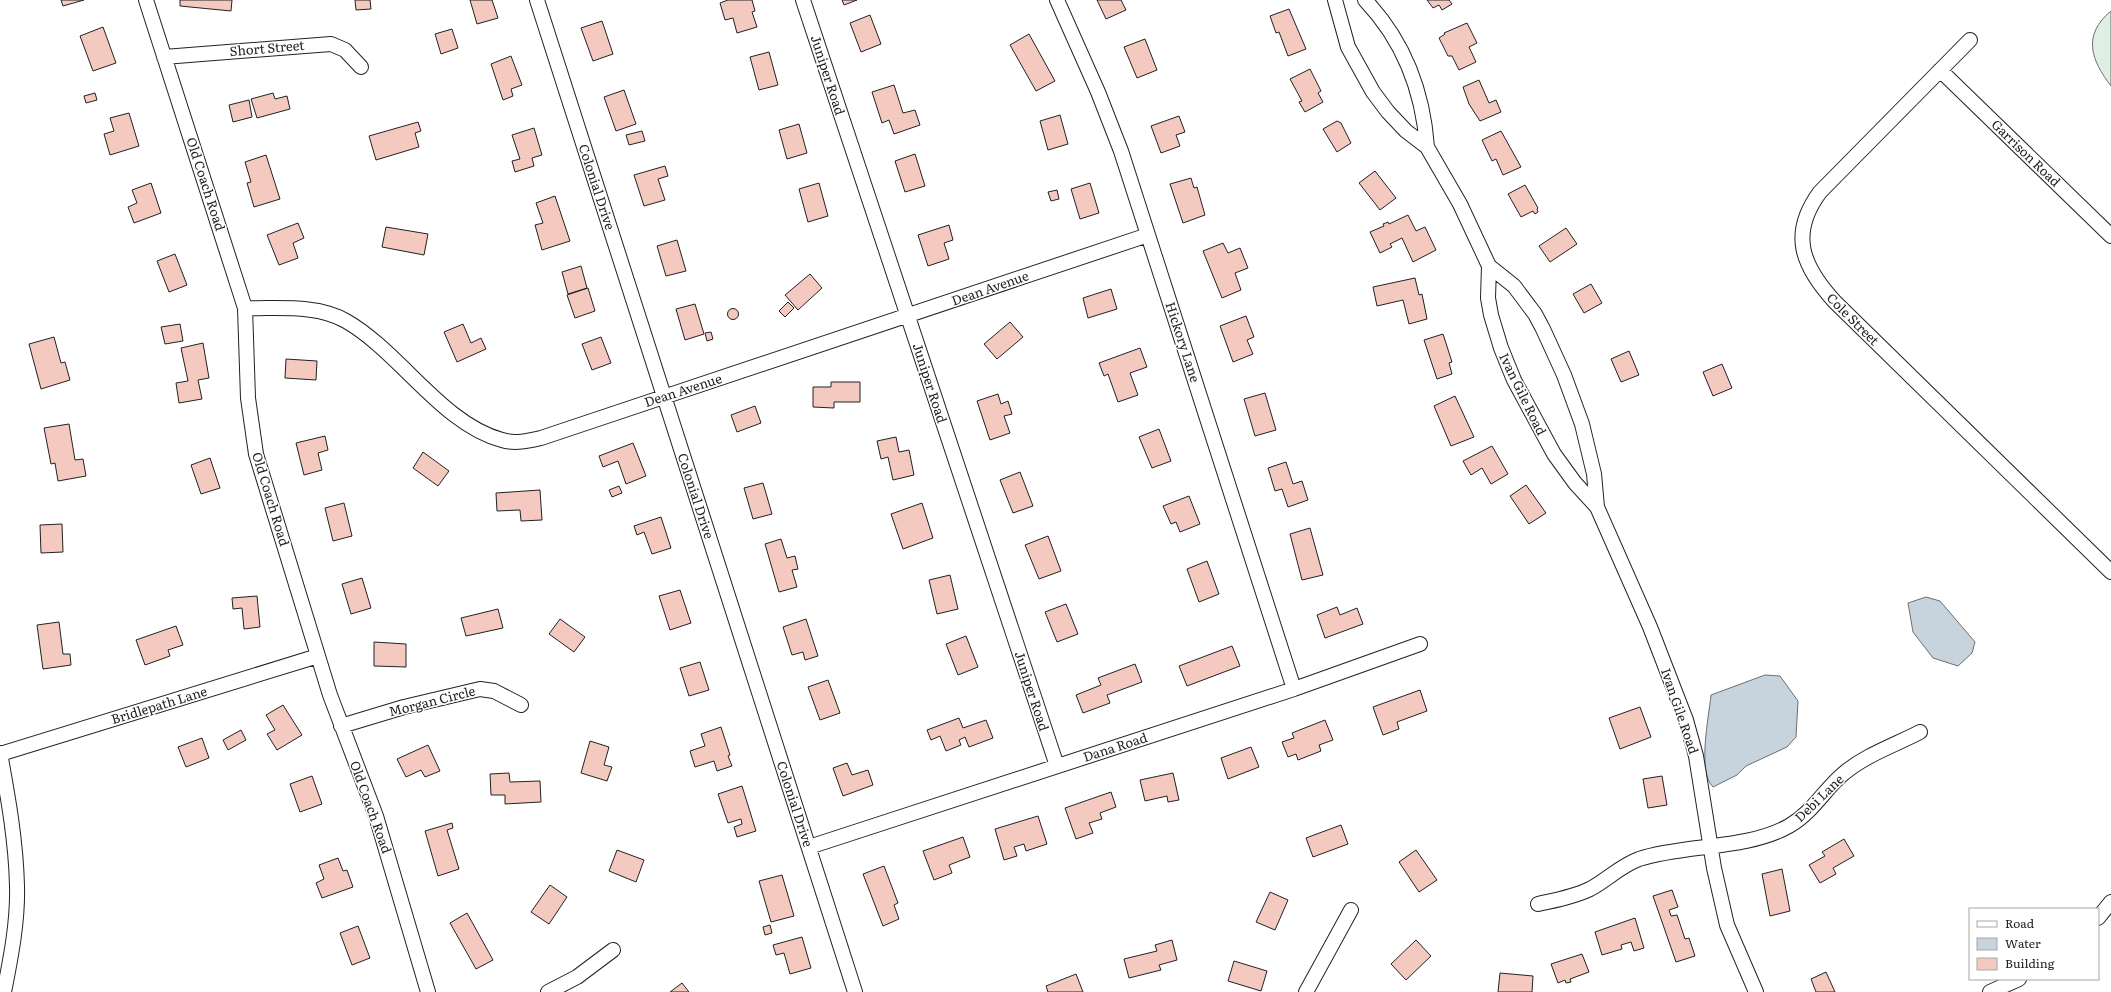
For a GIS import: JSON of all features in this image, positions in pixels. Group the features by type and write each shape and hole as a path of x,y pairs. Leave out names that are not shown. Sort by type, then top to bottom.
{"street":[{"name":"Old Coach Road","path":"146,0 245,308 248,398 256,454 341,726 376,816 428,992"},
{"name":"Colonial Drive","path":"537,0 855,992"},
{"name":"Juniper Road","path":"803,0 1057,766"},
{"name":"Hickory Lane","path":"1057,0 1083,57 1119,144 1294,689"},
{"name":"Ivan Gile Road","path":"1335,0 1348,47 1373,92 1402,126 1427,147 1460,204 1489,266 1514,286 1525,300 1543,329 1558,360 1571,392 1590,456 1597,507 1650,627 1686,720 1696,756 1718,891 1726,925 1756,992"},
{"name":"Ivan Gile Road","path":"1365,0 1386,26 1411,71 1423,115 1427,147"},
{"name":"Cole Street","path":"1970,40 1820,192 1805,217 1802,233 1803,249 1815,278 1835,302 2111,572"},
{"name":"Short Street","path":"164,57 331,44 345,50 362,67"},
{"name":"Garrison Road","path":"1940,70 2111,236"},
{"name":"Dean Avenue","path":"245,308 310,309 321,311 346,320 373,341 454,414 486,434 504,440 522,442 541,438 1148,235"},
{"name":"Ivan Gile Road","path":"1489,266 1488,298 1491,315 1499,343 1514,380 1537,426 1554,454 1575,483 1597,507"},
{"name":"Dana Road","path":"809,847 1294,689 1420,644"},
{"name":"Bridlepath Lane","path":"0,754 318,656"},
{"name":"Morgan Circle","path":"341,726 404,707 480,689 494,691 521,705"},
{"name":"Debi Lane","path":"1538,904 1574,896 1585,891 1622,867 1639,859 1711,847 1771,834 1804,816 1842,775 1856,764 1920,732"},
{"path":"0,754 15,849 17,887 15,924 4,992"},
{"path":"2099,917 2111,902"},
{"path":"1306,992 1351,910"},
{"path":"548,992 577,977 613,950"},
{"path":"1990,992 2016,980"}],"green space":[{"path":"2111,11 2111,86 2098,67 2093,48 2093,38 2096,29 2102,20"}],"water":[{"path":"1926,597 1940,601 1975,642 1972,653 1958,666 1933,658 1913,632 1908,603"},
{"path":"1765,675 1780,676 1798,701 1796,737 1787,747 1746,766 1737,775 1713,787 1708,780 1705,757 1705,743 1711,695"}],"building":[{"path":"61,0 84,0 63,6"},
{"path":"180,0 232,0 231,11 180,6"},
{"path":"355,0 370,0 371,9 356,10"},
{"path":"470,0 492,0 498,18 477,24"},
{"path":"728,0 752,0 755,11 752,12 757,27 737,33 733,18 725,20 720,3"},
{"path":"842,0 857,0 844,5"},
{"path":"1097,0 1121,0 1126,10 1106,19"},
{"path":"1427,0 1449,0 1452,4 1442,10 1439,5 1433,8"},
{"path":"1289,9 1306,49 1288,56 1279,32 1276,33 1270,16"},
{"path":"870,15 881,44 861,52 850,23"},
{"path":"602,21 613,54 593,61 581,28"},
{"path":"1467,23 1477,43 1469,47 1476,62 1459,70 1452,56 1448,56 1439,38 1445,34 1444,33"},
{"path":"103,27 116,63 93,71 80,36"},
{"path":"452,29 458,48 441,54 435,34"},
{"path":"1029,34 1055,81 1036,91 1010,45"},
{"path":"1145,39 1157,70 1137,78 1124,47"},
{"path":"769,52 778,85 759,90 750,57"},
{"path":"511,56 522,85 511,89 513,96 503,100 491,64"},
{"path":"1310,69 1321,91 1318,93 1323,102 1305,112 1299,102 1302,101 1290,79"},
{"path":"1479,80 1489,103 1496,100 1501,112 1480,121 1469,104 1463,87"},
{"path":"894,85 903,113 915,110 920,125 894,134 889,120 882,123 872,92"},
{"path":"624,90 636,124 616,131 604,97"},
{"path":"95,93 97,100 86,103 84,96"},
{"path":"273,93 275,99 287,96 290,109 257,118 251,99"},
{"path":"249,100 252,117 233,122 229,105"},
{"path":"129,113 139,146 110,155 104,134 114,131 110,118"},
{"path":"1060,115 1068,144 1048,150 1040,121"},
{"path":"1179,116 1185,132 1176,135 1180,146 1161,153 1151,126"},
{"path":"1337,121 1341,123 1351,143 1337,152 1323,129"},
{"path":"418,122 421,131 415,133 419,147 376,160 369,136"},
{"path":"799,124 807,153 787,159 779,130"},
{"path":"534,128 542,155 532,158 534,166 515,172 512,161 520,159 512,135"},
{"path":"642,131 645,141 629,145 626,135"},
{"path":"1501,131 1521,167 1503,175 1496,159 1492,161 1482,140"},
{"path":"915,154 925,186 905,192 895,161"},
{"path":"266,155 280,199 254,207 247,183 251,182 245,162"},
{"path":"665,166 668,176 658,179 665,200 644,206 634,175"},
{"path":"1375,171 1396,198 1380,210 1359,183"},
{"path":"1191,178 1194,188 1197,187 1205,215 1183,223 1170,184"},
{"path":"151,183 161,213 134,223 128,207 137,203 132,190"},
{"path":"819,183 828,216 808,222 799,189"},
{"path":"1090,183 1099,213 1080,219 1071,189"},
{"path":"1525,185 1538,208 1538,212 1535,214 1533,211 1521,217 1508,194"},
{"path":"1057,190 1059,199 1051,201 1048,192"},
{"path":"555,196 570,241 542,250 535,225 543,223 536,203"},
{"path":"1408,215 1416,231 1425,227 1436,250 1413,262 1402,238 1390,244 1392,247 1380,253 1370,232 1384,226 1383,224 1388,222 1389,224"},
{"path":"298,223 304,238 293,243 298,258 279,265 267,235"},
{"path":"949,225 953,240 944,243 949,259 928,266 918,235"},
{"path":"386,227 428,234 424,255 382,247"},
{"path":"1566,228 1577,244 1550,262 1539,246"},
{"path":"677,240 686,271 666,276 657,246"},
{"path":"1223,243 1228,253 1240,248 1248,268 1235,273 1241,290 1222,298 1203,251"},
{"path":"175,254 187,285 169,292 157,261"},
{"path":"581,266 587,288 568,294 562,272"},
{"path":"810,274 822,288 798,310 785,295"},
{"path":"1415,278 1419,295 1422,294 1427,319 1409,324 1403,300 1377,306 1373,287"},
{"path":"1591,284 1602,303 1584,313 1573,294"},
{"path":"588,288 595,311 575,318 567,295"},
{"path":"1111,289 1117,309 1088,318 1083,298"},
{"path":"788,302 794,308 785,317 779,311"},
{"path":"695,304 704,334 685,340 676,309"},
{"path":"731,309 735,309 737,310 737,318 731,319 728,316 728,312"},
{"path":"1246,316 1254,337 1247,340 1253,354 1233,362 1220,326"},
{"path":"1010,322 1023,337 997,359 984,344"},
{"path":"180,324 183,341 165,344 161,327"},
{"path":"463,324 471,343 481,338 486,349 457,362 444,332"},
{"path":"711,332 713,339 707,341 705,333"},
{"path":"1443,334 1452,362 1449,363 1452,374 1437,379 1424,340"},
{"path":"54,337 61,363 65,362 70,380 41,389 29,344"},
{"path":"601,337 611,363 592,370 582,344"},
{"path":"203,343 209,378 198,380 202,399 179,403 176,383 188,381 181,348"},
{"path":"1140,348 1147,367 1130,373 1138,395 1118,402 1108,374 1104,376 1099,363"},
{"path":"1629,351 1639,375 1621,382 1611,359"},
{"path":"286,359 317,361 316,380 285,378"},
{"path":"1722,364 1732,388 1713,396 1703,372"},
{"path":"831,382 860,382 860,402 834,402 834,408 813,407 813,387 831,387"},
{"path":"1265,393 1276,430 1255,436 1244,399"},
{"path":"998,394 1001,404 1008,401 1012,414 1004,416 1010,433 990,440 977,401"},
{"path":"1455,396 1474,437 1451,446 1434,406"},
{"path":"755,406 761,423 737,432 731,415"},
{"path":"69,424 75,460 83,459 86,476 58,481 55,463 51,464 44,428"},
{"path":"1159,429 1171,461 1152,468 1139,437"},
{"path":"325,436 328,450 318,453 322,470 304,475 296,443"},
{"path":"896,437 899,452 909,450 914,475 893,480 888,457 881,459 877,441"},
{"path":"633,443 646,476 626,484 618,461 603,467 599,456"},
{"path":"1492,446 1508,474 1491,484 1482,468 1471,475 1463,461"},
{"path":"423,452 449,471 438,486 413,468"},
{"path":"210,458 220,488 201,494 191,465"},
{"path":"1286,462 1293,484 1302,481 1308,500 1288,507 1282,489 1275,491 1268,468"},
{"path":"1020,472 1033,506 1013,513 1000,480"},
{"path":"763,483 772,514 753,519 744,488"},
{"path":"1526,485 1546,513 1529,524 1510,496"},
{"path":"619,486 622,493 612,497 609,490"},
{"path":"540,490 542,520 521,521 520,510 497,511 496,493"},
{"path":"1189,496 1200,524 1180,532 1176,522 1171,524 1163,506"},
{"path":"344,503 352,536 333,541 325,508"},
{"path":"922,503 933,538 903,549 891,514"},
{"path":"661,517 671,548 652,554 644,532 637,535 634,526"},
{"path":"62,524 63,552 41,553 40,525"},
{"path":"1310,528 1323,575 1302,580 1290,534"},
{"path":"1048,536 1061,571 1039,579 1025,545"},
{"path":"781,539 787,558 795,556 798,569 792,570 797,587 779,592 765,544"},
{"path":"1207,561 1219,594 1199,602 1187,569"},
{"path":"950,575 958,609 937,614 929,580"},
{"path":"362,578 371,608 351,614 342,584"},
{"path":"680,590 691,623 670,630 659,596"},
{"path":"257,596 260,627 244,629 242,608 233,609 232,598"},
{"path":"1066,604 1078,634 1057,642 1045,612"},
{"path":"1337,607 1340,615 1357,608 1363,624 1325,638 1317,615"},
{"path":"498,609 503,628 466,636 461,618"},
{"path":"560,619 585,637 574,652 549,634"},
{"path":"806,619 818,656 805,660 803,652 792,655 783,627"},
{"path":"59,622 63,654 70,654 71,665 43,669 37,625"},
{"path":"176,626 183,645 168,650 170,656 145,665 136,640"},
{"path":"966,636 978,667 958,675 946,644"},
{"path":"374,642 406,644 406,667 374,666"},
{"path":"1232,646 1240,666 1187,686 1179,666"},
{"path":"700,662 709,690 689,696 680,668"},
{"path":"1135,664 1142,682 1107,695 1110,703 1083,713 1076,695 1101,685 1098,678"},
{"path":"828,680 840,713 820,720 808,687"},
{"path":"1420,690 1427,711 1397,722 1399,729 1383,735 1373,707"},
{"path":"283,705 302,735 277,750 267,734 275,730 266,715"},
{"path":"1640,707 1651,737 1620,749 1609,718"},
{"path":"959,718 963,728 986,720 993,738 969,747 965,737 959,740 961,745 946,751 940,736 931,740 927,730"},
{"path":"1325,720 1333,740 1319,745 1321,751 1298,760 1296,754 1288,757 1282,742 1294,738 1292,733"},
{"path":"721,727 732,766 717,771 714,761 695,767 690,751 705,746 701,734"},
{"path":"241,730 246,740 228,750 223,740"},
{"path":"202,738 209,758 186,767 178,747"},
{"path":"590,741 609,747 604,765 612,767 607,781 581,773"},
{"path":"428,745 440,771 425,777 421,770 406,777 397,759"},
{"path":"1251,747 1259,767 1228,779 1221,758"},
{"path":"847,763 852,775 868,770 873,785 843,796 833,768"},
{"path":"509,773 510,782 540,781 541,802 505,804 505,795 491,795 490,774"},
{"path":"1173,773 1179,800 1168,802 1167,796 1145,801 1140,780"},
{"path":"312,776 322,804 300,812 290,784"},
{"path":"1662,776 1667,805 1648,808 1643,779"},
{"path":"742,786 756,831 737,837 734,827 742,824 741,819 728,823 718,794"},
{"path":"1111,792 1116,807 1100,813 1102,819 1089,823 1093,833 1076,839 1065,808"},
{"path":"1038,816 1047,844 1026,851 1024,844 1014,847 1017,856 1004,860 995,829"},
{"path":"452,823 453,828 447,830 459,869 438,876 425,831"},
{"path":"1341,825 1348,844 1313,857 1306,838"},
{"path":"963,837 970,857 949,865 952,873 934,880 923,851"},
{"path":"1844,839 1854,856 1833,868 1836,874 1820,883 1809,865 1825,856 1822,852"},
{"path":"617,850 644,860 636,882 609,871"},
{"path":"1416,850 1437,880 1419,892 1399,862"},
{"path":"338,858 343,871 347,870 353,887 322,898 316,883 324,879 319,865"},
{"path":"884,866 898,903 894,905 899,919 883,926 863,874"},
{"path":"1782,869 1790,911 1770,916 1762,874"},
{"path":"782,875 794,916 771,922 759,881"},
{"path":"550,885 567,897 549,924 531,912"},
{"path":"1672,890 1678,907 1669,910 1671,916 1677,915 1685,939 1689,938 1695,956 1676,962 1653,896"},
{"path":"1270,892 1288,900 1275,930 1256,922"},
{"path":"467,913 493,960 476,969 450,923"},
{"path":"1635,918 1644,948 1634,951 1631,942 1621,945 1622,949 1602,955 1595,932"},
{"path":"770,925 772,933 765,935 763,927"},
{"path":"358,926 370,958 352,965 340,933"},
{"path":"802,937 811,968 790,974 784,953 776,955 773,945"},
{"path":"1172,940 1177,960 1159,965 1161,970 1129,978 1124,959 1157,951 1155,945"},
{"path":"1416,940 1431,956 1406,980 1391,964"},
{"path":"1582,954 1589,972 1570,979 1571,982 1566,983 1565,980 1558,983 1551,964"},
{"path":"1234,961 1267,971 1261,991 1228,981"},
{"path":"1826,972 1835,992 1816,992 1811,979"},
{"path":"1500,973 1533,976 1532,992 1498,992"},
{"path":"1076,974 1083,992 1048,992 1046,986"},
{"path":"682,983 689,992 670,992"}]}
